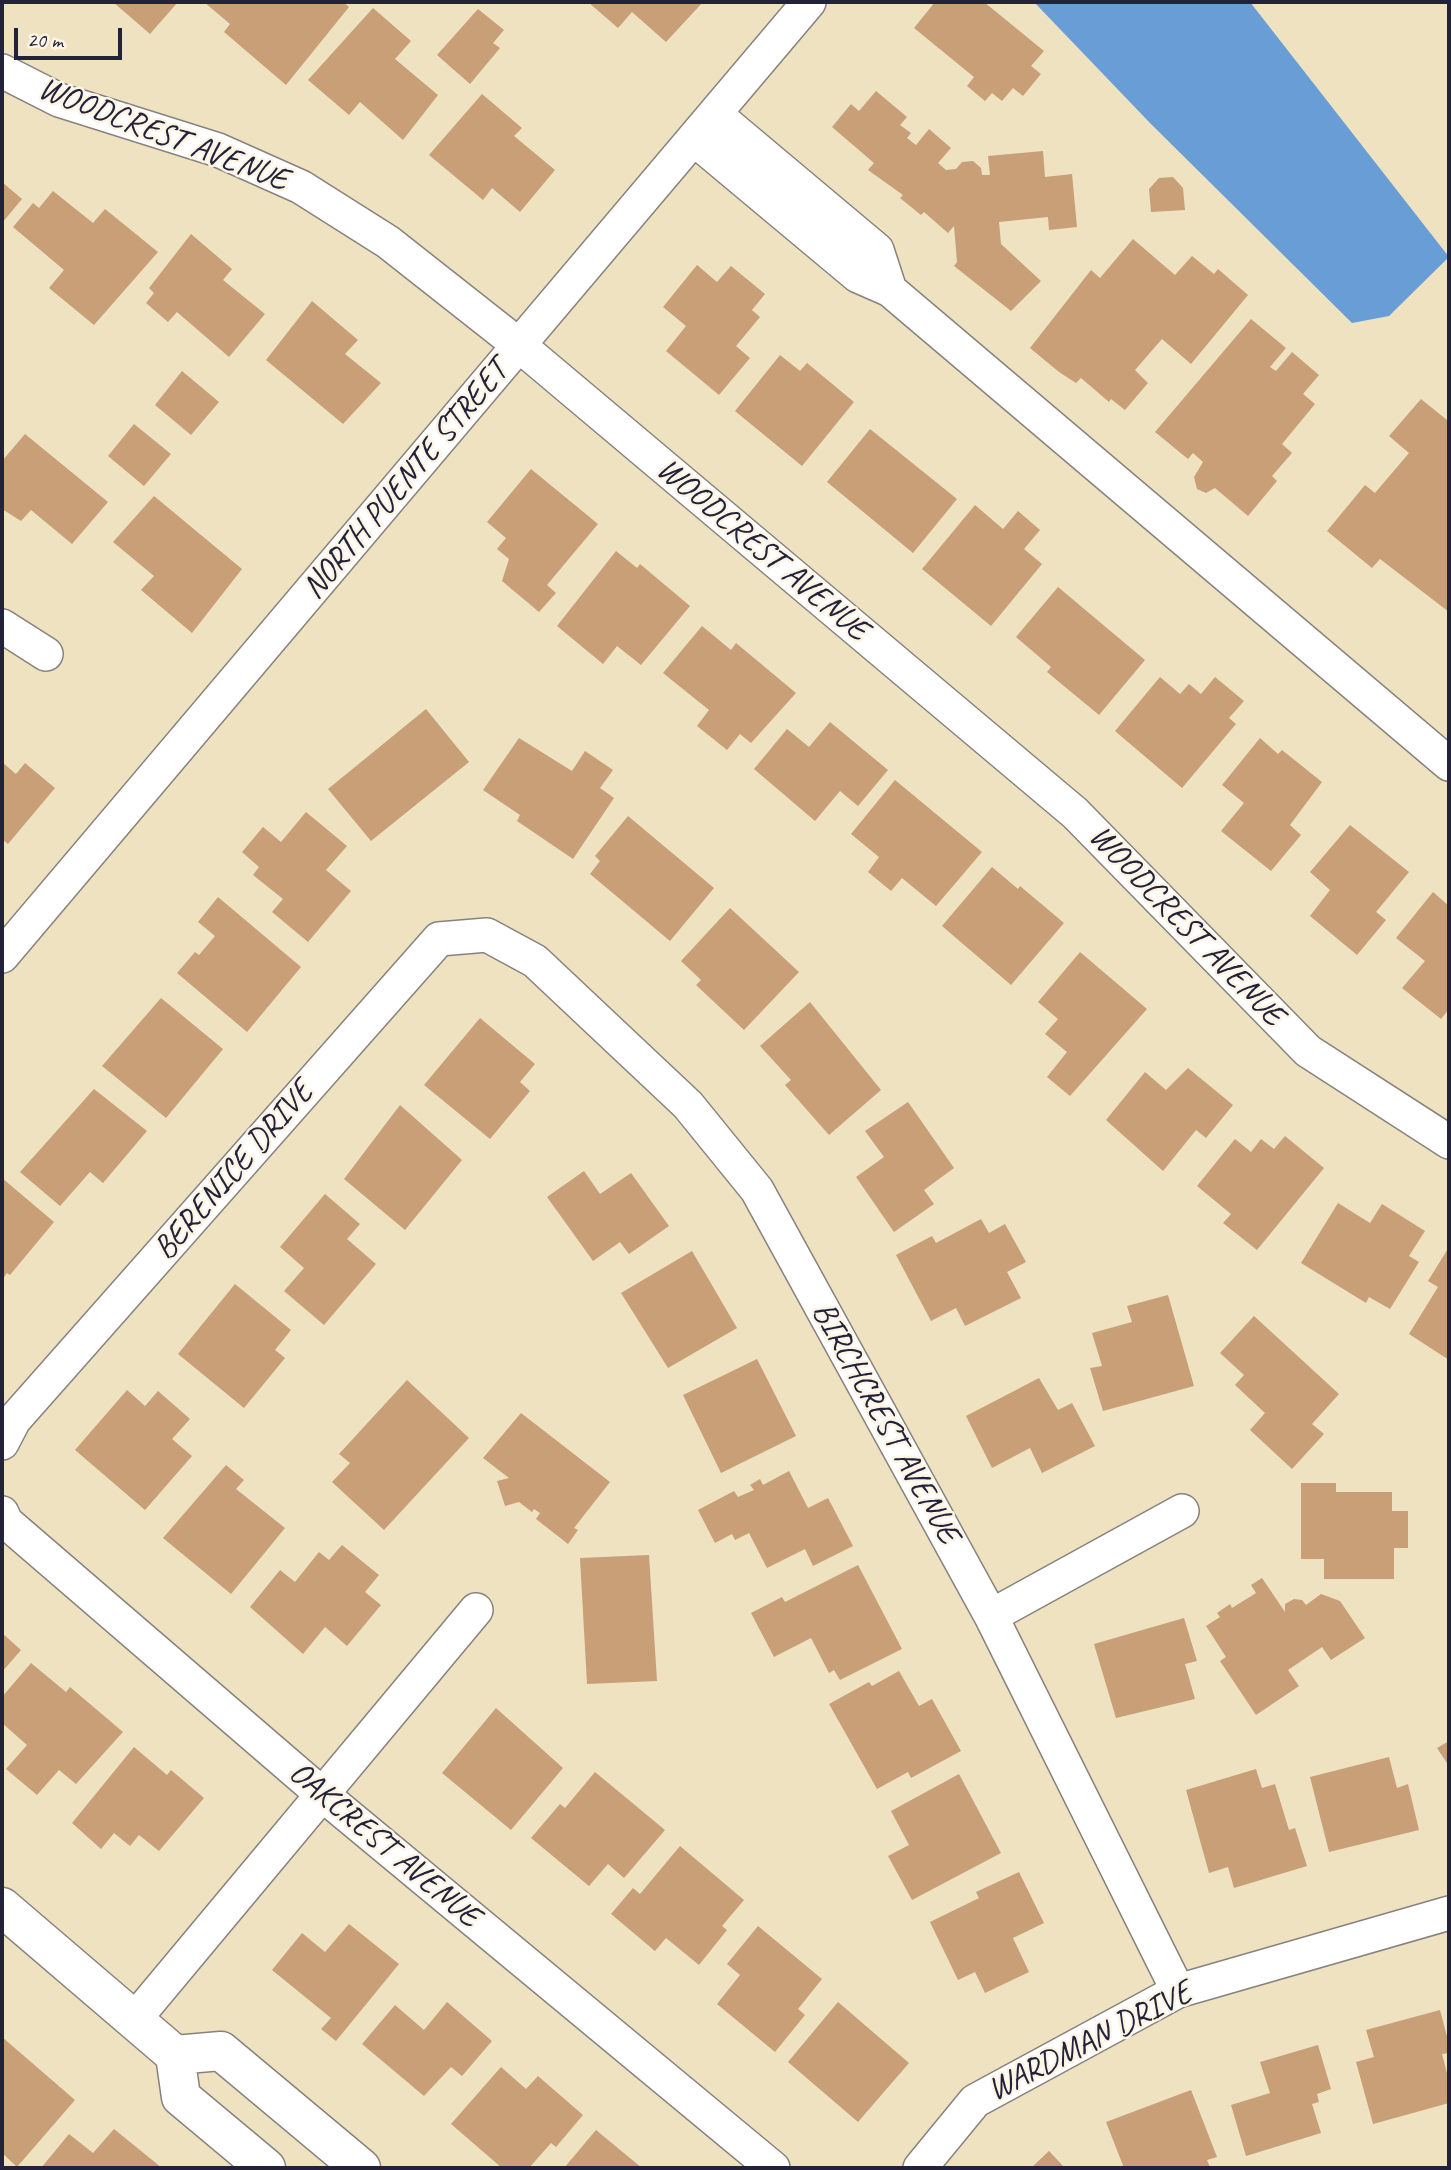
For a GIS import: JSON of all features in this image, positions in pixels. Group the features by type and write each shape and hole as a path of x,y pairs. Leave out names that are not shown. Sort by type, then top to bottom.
{"street":[{"name":"NORTH PUENTE STREET","path":"2,956 809,2"},
{"name":"WOODCREST AVENUE","path":"2,71 60,100 218,149 301,187 388,242 520,346 1075,813 1308,1051 1449,1142"},
{"path":"715,114 877,250 890,290"},
{"path":"694,139 858,276 890,290 1449,764"},
{"path":"2,626 46,654"},
{"name":"BERENICE DRIVE","path":"2,1443 14,1420 439,939 487,935"},
{"name":"BIRCHCREST AVENUE","path":"487,935 536,961 688,1105 757,1190 991,1616 1178,1992"},
{"path":"991,1616 1182,1511"},
{"name":"OAKCREST AVENUE","path":"2,1513 6,1522 323,1795 773,2168"},
{"path":"134,2021 476,1610"},
{"path":"2,1906 174,2055 181,2097 265,2168"},
{"name":"WARDMAN DRIVE","path":"920,2168 975,2101 1178,1992 1449,1913"},
{"path":"174,2055 221,2051 360,2168"}],"water":[{"path":"1034,2 1250,2 1449,257 1389,316 1352,323 1150,123"}],"building":[{"path":"113,2 178,2 150,34"},
{"path":"204,2 343,2 349,7 286,85 224,32 230,24"},
{"path":"588,2 703,2 666,42 632,12 618,28"},
{"path":"935,2 984,2 1044,51 1031,66 1041,74 1023,96 1013,88 1002,101 992,93 985,101 967,86 974,77 914,28"},
{"path":"373,8 411,41 395,59 438,95 403,140 360,102 349,115 308,80"},
{"path":"478,9 504,30 493,43 500,48 470,84 437,55"},
{"path":"876,91 907,117 900,125 911,133 907,138 916,145 929,129 951,148 938,163 946,170 956,169 962,162 973,161 981,168 982,175 990,175 988,156 1043,151 1045,177 1072,174 1077,227 1049,230 1048,217 999,222 1001,244 1041,281 1011,311 954,266 957,262 954,226 948,233 924,212 921,215 900,198 903,195 868,170 874,163 832,127 851,104 859,111"},
{"path":"482,94 522,128 514,136 555,170 520,212 492,188 483,200 429,155"},
{"path":"1173,177 1183,188 1185,210 1151,212 1149,189 1159,178"},
{"path":"2,182 22,199 2,223"},
{"path":"53,191 93,223 105,209 158,252 94,325 49,288 64,270 13,227 33,203 39,208"},
{"path":"191,234 232,269 223,280 265,314 229,357 177,312 168,322 146,303 154,293 149,288"},
{"path":"1133,239 1175,275 1192,256 1214,274 1218,269 1248,295 1191,364 1162,339 1135,370 1148,383 1125,410 1111,399 1109,402 1081,378 1076,383 1059,372 1030,348 1091,270 1100,278"},
{"path":"697,265 717,282 731,266 765,294 752,310 760,317 736,346 750,358 719,395 666,351 686,326 663,307"},
{"path":"312,301 358,340 345,354 381,383 343,424 266,360"},
{"path":"1251,319 1286,348 1270,367 1276,371 1292,352 1319,375 1303,394 1315,404 1282,444 1292,453 1272,476 1277,481 1248,516 1215,488 1206,493 1197,489 1194,477 1203,462 1193,453 1188,459 1155,432"},
{"path":"780,355 800,371 807,363 854,402 802,466 735,411"},
{"path":"182,371 219,402 191,435 155,405"},
{"path":"1421,399 1447,420 1449,417 1449,612 1380,559 1372,568 1327,531 1365,485 1375,493 1409,453 1389,436"},
{"path":"134,424 171,454 144,486 108,456"},
{"path":"870,429 957,499 913,553 827,482"},
{"path":"25,434 108,502 72,544 31,510 21,521 2,509 2,461"},
{"path":"531,469 598,524 547,585 556,593 539,612 502,581 509,559 497,549 506,538 487,522"},
{"path":"154,496 242,569 192,633 141,590 154,576 113,542"},
{"path":"975,505 1003,529 1018,511 1040,530 1024,549 1042,564 991,626 922,569"},
{"path":"616,551 637,568 640,564 690,606 641,665 617,646 603,664 557,626"},
{"path":"1058,587 1145,660 1099,715 1047,672 1051,667 1016,637"},
{"path":"702,626 731,650 736,643 796,693 751,743 740,734 727,750 697,726 709,710 663,673"},
{"path":"1160,677 1180,694 1189,684 1201,694 1215,677 1244,701 1229,718 1236,724 1182,788 1115,731"},
{"path":"426,709 469,762 371,841 328,789"},
{"path":"830,722 888,770 858,806 840,791 815,821 754,769 787,729 809,747"},
{"path":"519,738 572,771 585,751 613,770 600,788 614,798 573,859 517,821 520,815 483,790"},
{"path":"1260,738 1278,754 1282,750 1322,782 1290,825 1301,835 1271,871 1221,831 1244,803 1222,785"},
{"path":"2,762 16,774 25,763 55,788 8,844 2,839"},
{"path":"895,780 982,852 936,906 902,878 891,891 868,872 879,857 851,834"},
{"path":"306,812 347,846 326,870 351,891 308,942 272,912 283,899 253,875 259,867 242,852 263,827 281,842"},
{"path":"628,816 714,888 670,941 590,874 600,861 595,856"},
{"path":"1350,825 1409,872 1376,912 1386,920 1357,955 1310,916 1330,890 1310,872"},
{"path":"992,867 1018,889 1020,886 1064,923 1011,985 942,926"},
{"path":"1433,892 1449,906 1449,1009 1441,1019 1402,988 1425,961 1396,938"},
{"path":"218,897 301,967 247,1032 177,973 195,952 199,955 215,936 198,922"},
{"path":"730,908 799,972 744,1030 696,985 701,980 681,961"},
{"path":"1080,952 1147,1009 1070,1096 1047,1077 1067,1052 1045,1034 1058,1019 1038,1002"},
{"path":"161,998 223,1049 166,1118 102,1066"},
{"path":"810,1002 881,1090 829,1135 785,1085 791,1080 760,1046"},
{"path":"480,1018 535,1064 520,1082 530,1091 490,1139 424,1085"},
{"path":"1188,1068 1233,1105 1206,1138 1196,1130 1163,1171 1106,1120 1145,1072 1166,1090"},
{"path":"94,1089 147,1131 103,1183 90,1172 60,1206 20,1172"},
{"path":"908,1102 954,1168 924,1190 934,1204 894,1232 856,1177 884,1157 865,1131"},
{"path":"400,1105 462,1160 405,1230 344,1179"},
{"path":"1285,1136 1324,1168 1257,1250 1223,1223 1231,1214 1197,1186 1235,1139 1251,1152 1261,1139 1274,1149"},
{"path":"584,1171 600,1194 631,1173 669,1226 629,1254 620,1242 593,1261 547,1197"},
{"path":"2,1178 54,1222 10,1275 7,1273 2,1280"},
{"path":"325,1194 360,1224 347,1239 376,1264 324,1325 284,1291 304,1268 280,1247"},
{"path":"1338,1203 1370,1223 1382,1204 1425,1231 1409,1256 1419,1262 1390,1309 1369,1297 1366,1303 1301,1263"},
{"path":"981,1219 989,1233 1005,1224 1026,1262 1007,1272 1021,1298 965,1326 956,1308 931,1321 896,1255 932,1236 936,1243"},
{"path":"1449,1247 1449,1360 1409,1334 1438,1287 1428,1281"},
{"path":"692,1251 737,1328 668,1368 621,1293"},
{"path":"235,1284 291,1330 275,1350 285,1358 244,1408 178,1354"},
{"path":"1168,1295 1194,1386 1103,1411 1090,1368 1102,1366 1092,1333 1132,1322 1127,1306"},
{"path":"1254,1316 1339,1394 1312,1424 1324,1434 1292,1469 1250,1430 1265,1413 1235,1385 1244,1375 1220,1353"},
{"path":"757,1359 796,1436 721,1473 683,1395"},
{"path":"1039,1378 1058,1410 1072,1403 1095,1446 1042,1473 1030,1448 992,1468 966,1416"},
{"path":"407,1380 469,1438 384,1530 332,1482 350,1463 339,1454"},
{"path":"127,1390 145,1406 158,1391 190,1419 172,1439 192,1456 145,1510 75,1450"},
{"path":"521,1413 610,1482 574,1528 578,1530 568,1544 536,1519 540,1513 534,1509 532,1512 519,1502 505,1506 497,1481 509,1478 483,1458"},
{"path":"226,1465 244,1480 236,1489 285,1528 231,1594 163,1538"},
{"path":"789,1471 808,1508 828,1498 853,1546 813,1566 805,1549 767,1568 749,1533 735,1540 732,1534 715,1543 698,1510 734,1491 738,1497 754,1490 750,1485 760,1479 763,1485"},
{"path":"1301,1483 1336,1483 1336,1492 1392,1492 1392,1511 1408,1511 1408,1548 1394,1548 1394,1579 1324,1579 1324,1559 1301,1559"},
{"path":"342,1545 379,1575 365,1592 381,1605 347,1646 325,1627 303,1654 250,1607 280,1570 295,1582 319,1552 329,1560"},
{"path":"649,1555 657,1681 587,1684 580,1558"},
{"path":"858,1565 902,1649 840,1680 834,1670 829,1673 811,1638 774,1657 751,1613 782,1597 785,1602"},
{"path":"1262,1578 1285,1612 1285,1604 1294,1599 1302,1600 1306,1605 1321,1594 1340,1601 1365,1638 1331,1660 1322,1647 1288,1670 1299,1686 1256,1715 1220,1661 1226,1657 1206,1626 1220,1617 1217,1613 1230,1604 1232,1608 1256,1593 1251,1585"},
{"path":"1184,1618 1197,1661 1185,1664 1195,1699 1116,1718 1094,1644"},
{"path":"2,1633 21,1650 2,1672"},
{"path":"31,1663 66,1692 70,1687 123,1732 76,1784 59,1770 37,1795 6,1769 27,1745 2,1723 2,1697"},
{"path":"899,1671 919,1706 932,1699 961,1751 911,1778 908,1772 877,1789 829,1704 869,1682 872,1686"},
{"path":"496,1708 563,1768 511,1830 442,1773"},
{"path":"1449,1741 1449,1766 1437,1748"},
{"path":"134,1747 167,1775 171,1770 204,1798 159,1851 139,1835 130,1846 114,1833 101,1849 72,1823"},
{"path":"1389,1757 1397,1788 1408,1784 1419,1830 1329,1852 1310,1777"},
{"path":"1256,1769 1262,1788 1275,1784 1289,1830 1295,1828 1307,1866 1234,1888 1228,1867 1209,1873 1186,1790"},
{"path":"595,1772 665,1830 624,1878 608,1864 589,1886 531,1838 560,1804 565,1808"},
{"path":"959,1774 1001,1853 912,1900 888,1856 909,1845 891,1811"},
{"path":"680,1846 744,1900 722,1926 727,1930 699,1965 666,1938 655,1951 611,1914 633,1888 640,1894"},
{"path":"1019,1872 1044,1923 1013,1938 1029,1972 985,1993 975,1972 958,1980 930,1922 979,1898 976,1892"},
{"path":"349,1924 399,1964 336,2041 321,2029 331,2018 272,1970 302,1933 325,1952"},
{"path":"758,1926 822,1979 798,2009 805,2015 775,2052 717,2004 740,1975 727,1964"},
{"path":"447,2002 492,2041 462,2076 451,2067 424,2096 362,2044 395,2005 424,2030"},
{"path":"838,2002 909,2063 858,2122 788,2062"},
{"path":"1440,2010 1449,2044 1449,2053 1442,2054 1449,2081 1449,2103 1373,2124 1356,2062 1374,2057 1366,2030"},
{"path":"2,2037 75,2100 17,2167 2,2153"},
{"path":"1318,2045 1331,2089 1317,2094 1319,2102 1312,2104 1321,2133 1246,2156 1231,2105 1270,2093 1260,2062"},
{"path":"501,2067 526,2089 538,2076 583,2115 556,2147 551,2143 529,2168 502,2168 451,2124"},
{"path":"1191,2090 1217,2157 1207,2160 1210,2167 1124,2168 1106,2122"},
{"path":"114,2129 162,2168 41,2168 69,2134 93,2153"},
{"path":"596,2130 642,2168 564,2168"},
{"path":"1049,2151 1065,2168 1031,2168"}]}
